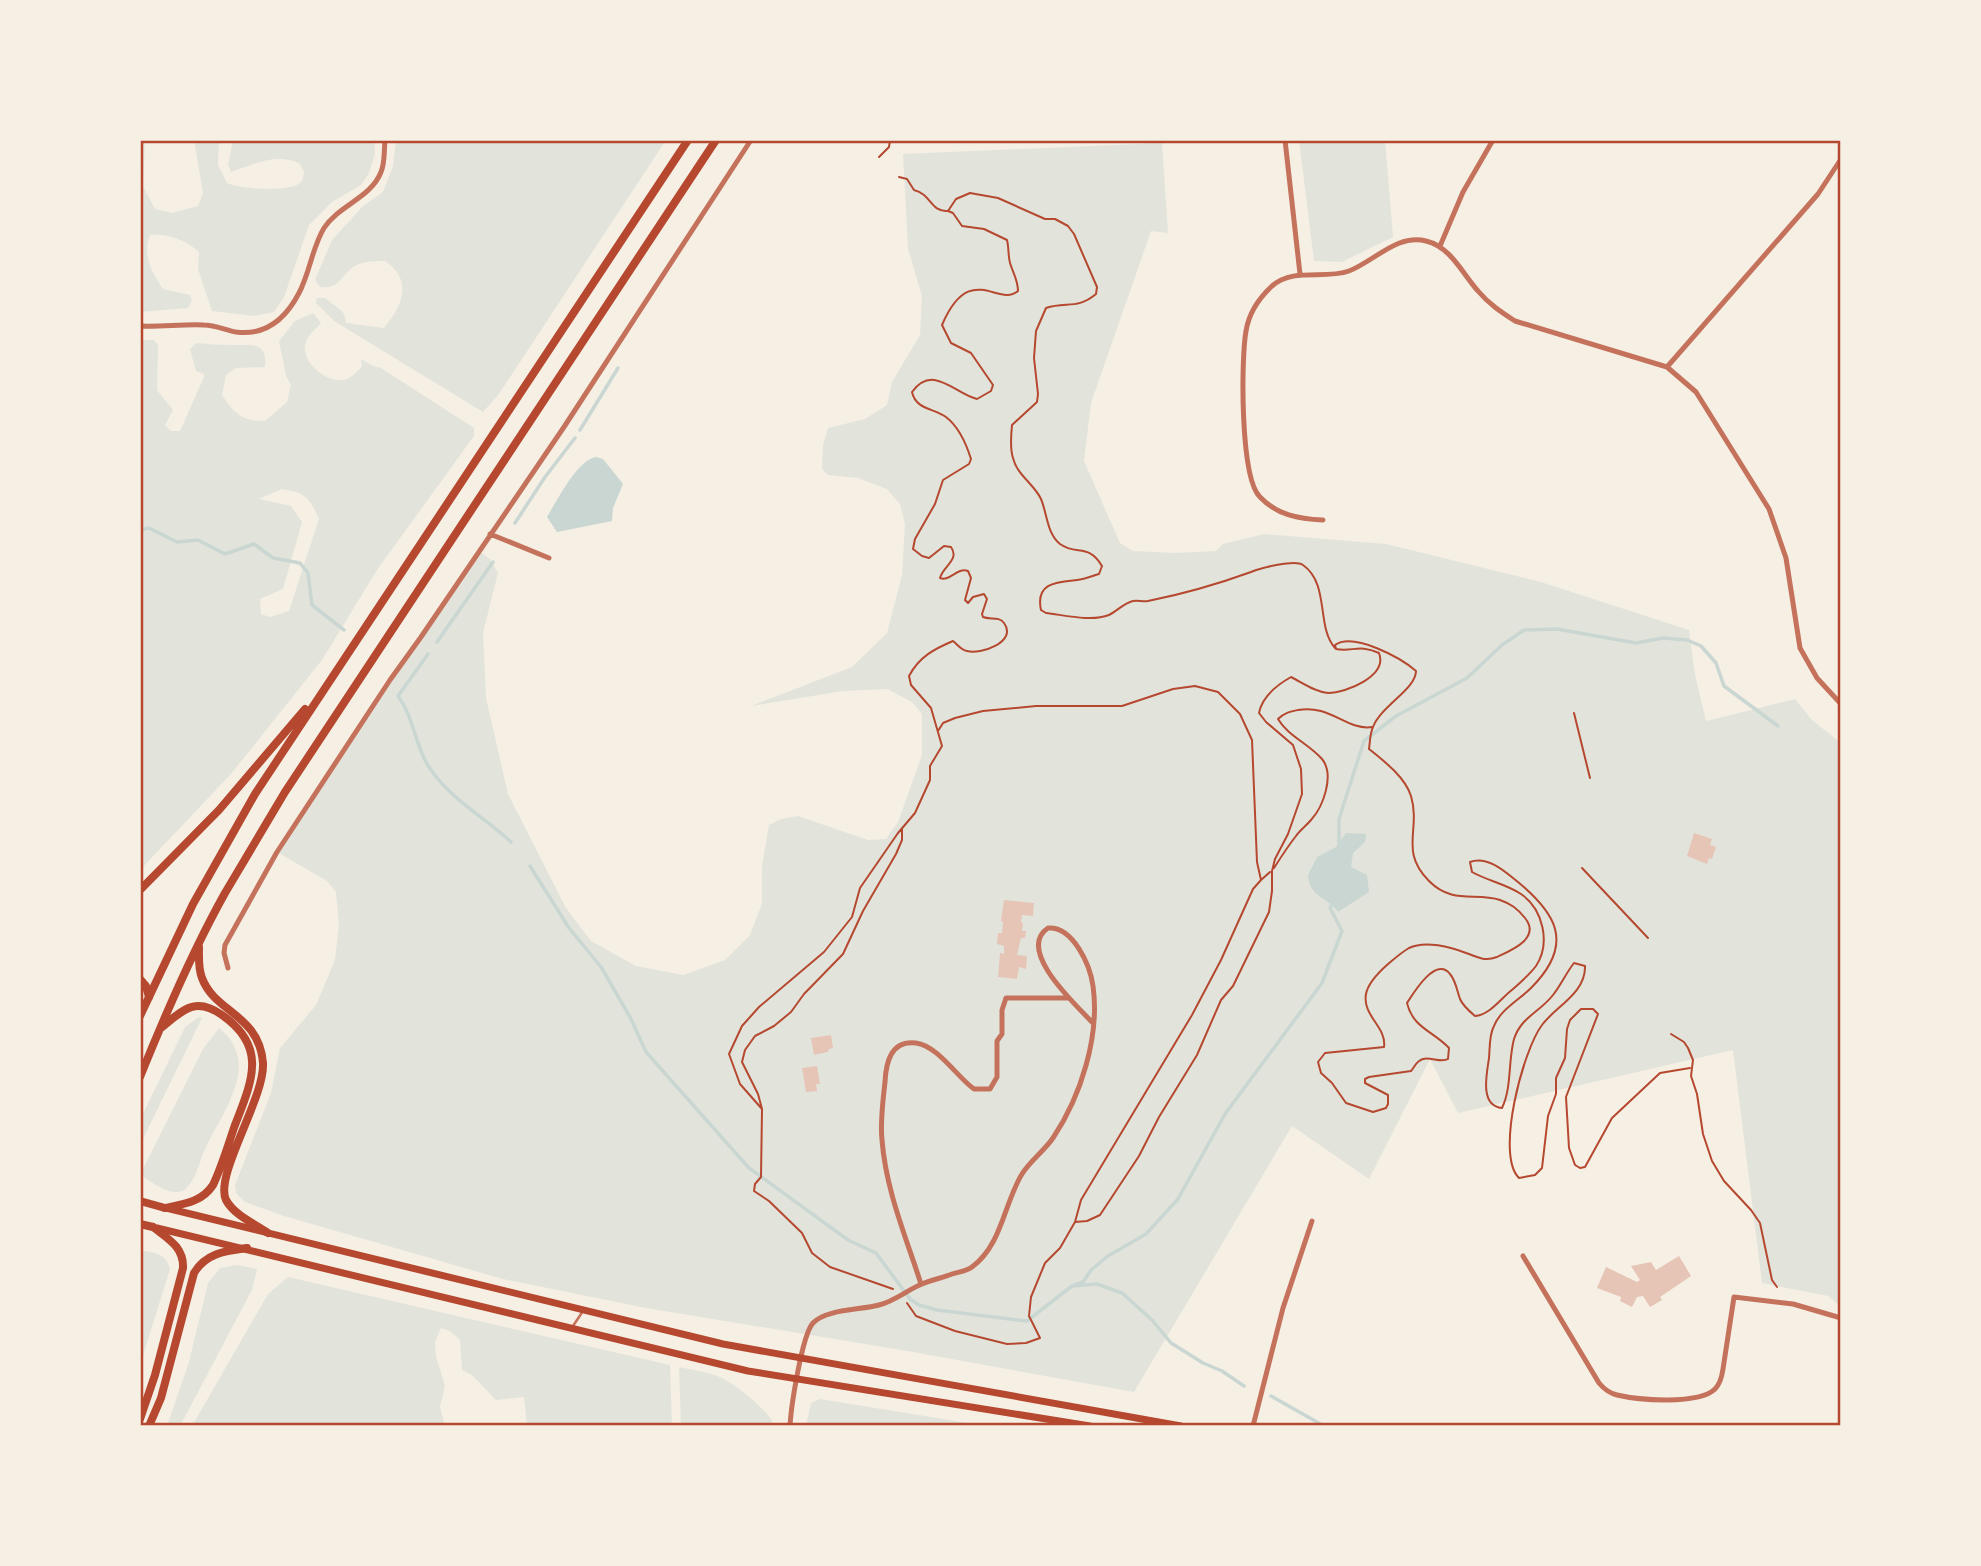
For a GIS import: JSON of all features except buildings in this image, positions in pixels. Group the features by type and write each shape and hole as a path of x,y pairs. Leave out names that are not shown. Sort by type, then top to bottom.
{"main road":[{"path":"140,1016 193,904 255,794 688,140"},
{"path":"140,1077 200,944 238,872 323,732 716,140"},
{"path":"140,890 219,810 327,683"},
{"path":"200,944 199,967 206,986 246,1023 261,1050 261,1081 228,1172 224,1191 226,1200 234,1210 268,1233"},
{"path":"140,979 146,986 149,997"},
{"path":"159,1030 190,1007 206,1006 242,1032 250,1046 253,1063 250,1086 213,1185 197,1200 165,1208"},
{"path":"140,1202 723,1344 1181,1426"},
{"path":"140,1224 748,1371 1090,1426"},
{"path":"140,1419 183,1268 182,1256 176,1245 153,1227"},
{"path":"149,1426 161,1398 194,1273 204,1260 216,1253 247,1248"}],"street":[{"path":"140,326 206,325 236,332 250,332 262,330 277,322 290,310 326,225 379,177 385,140"},
{"path":"228,968 223,953 225,945 277,852 390,680 564,427 751,140"},
{"path":"1285,140 1300,274"},
{"path":"1440,246 1463,192 1493,140"},
{"path":"1667,367 1818,194 1841,159"},
{"path":"1323,520 1282,514 1258,496 1251,483 1245,435 1243,377 1246,330 1253,308 1275,284 1300,274 1349,271 1411,239 1425,240 1440,246 1496,309 1515,321 1667,367 1685,381 1707,407 1769,509 1786,558 1800,648 1817,678 1841,704"},
{"path":"490,534 549,558"},
{"path":"790,1426 801,1359 810,1326 818,1318 881,1305 921,1284 971,1268 990,1248 1022,1174 1052,1139 1074,1102 1093,1023 1093,982 1086,961 1074,943 1063,931 1054,927 1048,928 1040,936 1040,954 1054,981 1093,1023"},
{"path":"921,1284 894,1207 881,1139 886,1070 891,1054 900,1045 921,1044 941,1058 974,1089 990,1089 997,1077 998,1041 1002,1034 1002,1010 1006,998 1068,998"},
{"path":"1253,1426 1283,1308 1312,1221"},
{"path":"1523,1256 1599,1383 1616,1395 1646,1399 1689,1398 1704,1396 1715,1389 1723,1368 1734,1297 1793,1304 1841,1318"}],"lane":[{"path":"571,1329 583,1311"}],"path":[{"path":"879,157 890,147 890,140"},
{"path":"762,1109 740,1084 729,1054 742,1026 759,1007 824,952 852,917 860,888 915,813 930,780 930,766 942,746 931,708 909,680 913,668 926,654 953,641 962,649 975,652 991,648 1006,638 1007,634 1004,623 1000,620 983,617 987,599 984,594 973,597 968,603 965,600 971,578 968,571 960,570 947,578 940,578 940,574 954,557 951,547 944,546 929,558 913,549 915,539 935,504 943,480 969,464 971,459 959,430 945,416 918,403 912,392 925,381 934,380 943,381 962,394 977,399 991,391 993,385 971,353 951,343 942,325 958,300 970,290 988,289 1003,297 1018,291 1018,282 1009,261 1007,240 984,229 962,226 953,213 940,211 924,193 914,190 907,180 899,177"},
{"path":"948,211 956,199 970,193 998,198 1045,219 1055,219 1068,226 1074,234 1097,287 1096,294 1087,301 1046,309 1036,331 1034,358 1037,402 1012,425 1012,455 1016,467 1040,497 1049,527 1057,541 1069,548 1092,553 1102,566 1100,574 1056,581 1047,586 1041,595 1041,610 1046,613 1097,618 1132,601 1144,602 1224,582 1262,568 1297,563 1304,565 1317,587 1329,639 1336,649 1341,651 1359,646 1379,653 1381,658 1374,675 1353,686 1327,693 1310,688 1292,677 1279,684 1261,704 1259,713 1266,723 1293,746 1301,769 1302,794 1289,834 1275,859 1269,912 1233,986 1221,1000 1185,1077 1159,1117 1139,1156 1100,1215 1087,1221 1075,1222"},
{"path":"1336,649 1335,645 1339,642 1358,642 1406,662 1416,671 1411,685 1388,705 1373,727 1369,749 1398,776 1411,795 1414,825 1411,852 1417,865 1429,881 1456,896 1497,899 1516,906 1529,923 1530,931 1528,937 1513,950 1489,960 1437,945 1410,947 1387,965 1369,986 1365,1005 1385,1040 1384,1047 1325,1053 1318,1062 1321,1073 1346,1103 1380,1111 1386,1108 1388,1095 1369,1087 1365,1079 1411,1071 1419,1061 1426,1059 1441,1062 1448,1059 1449,1048 1418,1024 1410,1014 1407,1003 1428,974 1436,968 1450,973 1461,1001 1475,1016 1487,1012 1535,968 1543,946 1543,929 1537,913 1527,898 1518,891 1472,873 1469,866 1470,862 1475,860 1491,863 1535,895 1552,920 1558,942 1544,974 1502,1013 1494,1025 1486,1088 1490,1103 1497,1108 1502,1108 1506,1099 1511,1054 1521,1024 1550,998 1574,963 1585,966 1586,973 1568,1003 1542,1023 1525,1064 1510,1118 1511,1162 1514,1173 1519,1178 1535,1175 1542,1168 1548,1116 1556,1094 1556,1079 1565,1058 1567,1029 1574,1014 1581,1009 1592,1009 1598,1014 1566,1097 1569,1148 1575,1165 1580,1168 1585,1167 1590,1160 1612,1118 1660,1073 1690,1068"},
{"path":"938,732 943,723 984,711 1036,706 1122,706 1173,689 1195,686 1218,692 1240,714 1252,740 1257,862 1261,880"},
{"path":"898,1298 916,1316 955,1331 1007,1345 1040,1338 1029,1316 1031,1297 1045,1263 1060,1248 1075,1222 1082,1200 1192,1015 1221,960 1252,889 1272,871 1296,835 1311,821 1321,805 1327,775 1326,764 1278,719 1283,713 1315,708 1359,726 1373,727"},
{"path":"1574,713 1590,778"},
{"path":"895,1290 830,1267 812,1253 802,1233 769,1201 754,1191 755,1184 761,1177 762,1109 758,1094 742,1062 745,1050 755,1036 774,1026 791,1012 804,994 843,954 863,911 896,854 902,839 902,828"},
{"path":"1582,868 1648,938"},
{"path":"1671,1034 1684,1042 1693,1060 1690,1068 1701,1125 1712,1161 1724,1181 1760,1223 1772,1280 1777,1287"}],"shaded area":[{"path":"140,140 145,140 143,186 155,209 172,213 198,206 203,193 194,140 219,140 218,165 227,183 253,188 287,188 302,181 304,171 299,163 273,159 231,172 228,164 233,140 374,140 375,154 369,173 361,185 332,202 309,225 284,297 274,312 254,316 212,311 198,269 199,252 176,238 150,235 147,249 149,263 163,289 190,295 192,300 188,308 140,312"},
{"path":"396,140 666,140 499,394 483,412 334,321 316,303 317,298 325,298 342,311 346,323 384,328 396,311 402,285 400,277 385,261 357,265 333,286 320,287 315,280 332,240 363,206 383,192 393,166"},
{"path":"1299,140 1385,140 1393,237 1342,262 1314,261"},
{"path":"1162,143 1168,233 1151,231 1091,403 1084,461 1120,543 1133,551 1175,553 1216,551 1223,544 1264,534 1386,544 1541,582 1689,630 1695,675 1706,721 1795,699 1812,720 1841,743 1841,1307 1828,1296 1762,1283 1733,1050 1458,1113 1430,1059 1369,1179 1292,1126 1134,1392 646,1308 503,1279 284,1216 245,1202 236,1193 235,1185 271,1093 280,1048 316,1005 335,960 339,925 336,892 327,881 277,852 479,551 490,559 498,573 483,633 486,698 508,794 566,908 591,941 636,966 683,975 725,960 750,935 762,904 762,866 769,825 781,819 798,816 868,840 886,839 898,822 922,755 922,714 912,702 887,689 843,691 751,706 852,667 887,633 902,575 905,524 900,504 887,489 858,478 828,475 822,469 823,445 828,428 865,419 887,405 892,382 920,335 922,296 908,249 903,154"},
{"path":"313,313 321,323 309,336 305,353 313,367 327,377 335,380 349,378 362,367 361,359 381,368 474,428 474,436 377,570 322,660 231,774 140,870 140,340 154,340 158,345 157,390 173,410 165,425 171,431 180,431 204,377 204,374 196,371 190,349 196,343 250,345 260,348 265,358 265,367 236,368 226,375 222,395 239,415 265,421 287,402 291,385 286,376 279,341 295,321","holes":["282,489 306,497 319,519 289,611 270,617 261,614 260,599 283,589 302,522 291,506 259,499"]},
{"path":"596,457 603,459 623,484 613,508 612,521 557,532 547,517 575,473 582,465"},
{"path":"1346,833 1366,834 1365,842 1353,853 1351,867 1367,875 1369,892 1338,912 1315,892 1308,875 1317,857 1336,847"},
{"path":"199,1017 202,1018 140,1145 140,1120 185,1027"},
{"path":"219,1028 232,1041 238,1056 239,1071 235,1086 192,1181 184,1190 173,1192 140,1175 203,1049"},
{"path":"140,1250 163,1257 170,1269 140,1365"},
{"path":"237,1265 257,1269 252,1290 180,1426 167,1426 189,1362 208,1283 220,1268"},
{"path":"288,1277 670,1365 672,1426 527,1426 524,1397 496,1400 472,1375 462,1370 460,1340 450,1331 441,1328 435,1342 436,1356 445,1386 440,1407 445,1426 192,1426 268,1294"},
{"path":"679,1367 712,1374 728,1381 759,1406 774,1426 681,1426"},
{"path":"820,1399 986,1426 806,1426 811,1403"}],"waterway":[{"path":"580,430 618,368"},
{"path":"515,523 575,438"},
{"path":"140,530 149,528 177,542 198,540 225,554 254,544 273,558 300,563 308,573 312,605 344,630"},
{"path":"437,642 493,562"},
{"path":"1339,846 1339,819 1364,741 1396,716 1467,678 1502,645 1524,630 1557,629 1636,643 1663,638 1687,640 1701,646 1716,663 1724,686 1778,726"},
{"path":"428,654 398,696 407,712 422,754 443,785 511,842"},
{"path":"530,866 569,928 601,967 630,1017 646,1052 749,1168 848,1240 876,1253 910,1299 919,1305 937,1310 1027,1321 1072,1286 1097,1284 1122,1293 1152,1320 1171,1343 1244,1386"},
{"path":"1072,1286 1083,1282 1091,1270 1108,1256 1146,1234 1178,1199 1225,1114 1322,983 1342,931 1330,908 1333,902"},
{"path":"1271,1396 1324,1426"}]}
